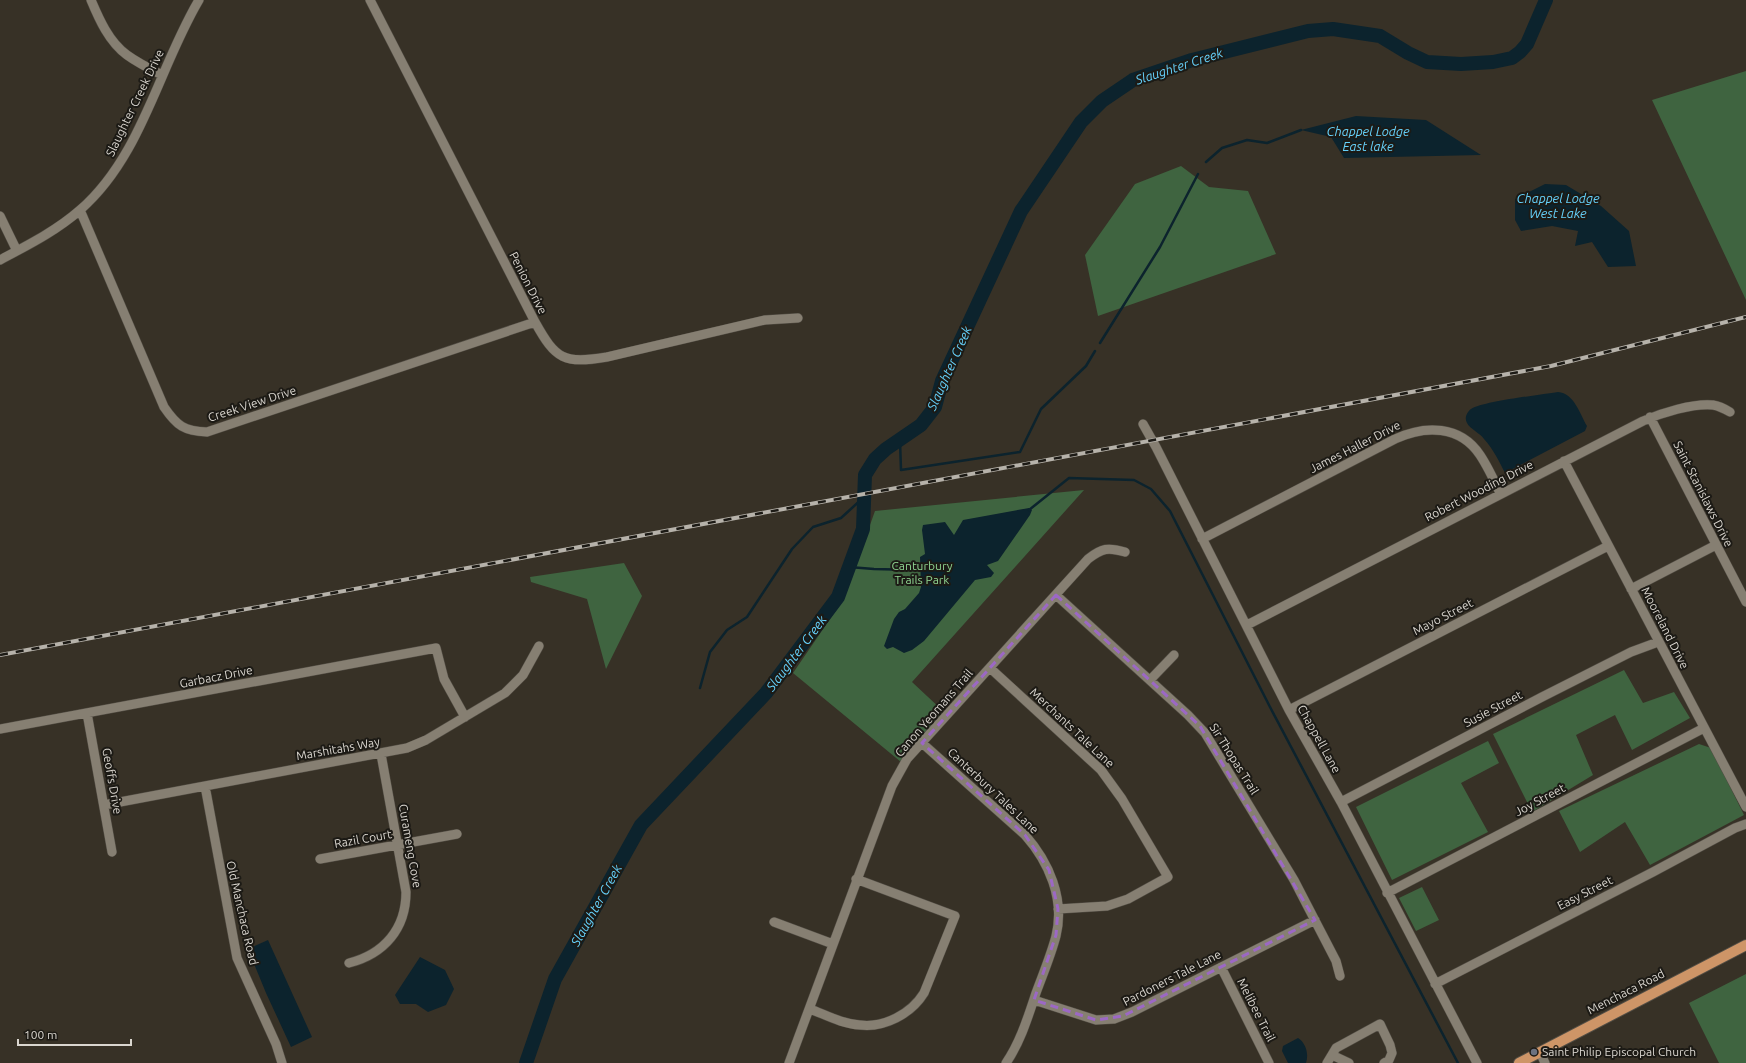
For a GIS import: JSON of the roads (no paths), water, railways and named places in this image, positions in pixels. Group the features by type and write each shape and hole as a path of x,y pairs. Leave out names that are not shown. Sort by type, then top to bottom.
{"main road":[{"name":"Menchaca Road","path":"1519,1063 1746,945"}],"street":[{"path":"91,0 116,45 125,54 162,75"},
{"name":"Slaughter Creek Drive","path":"0,260 56,228 80,210 105,184 121,162 135,136 187,20 199,0"},
{"name":"Penion Drive","path":"370,0 534,322 546,344 557,354 568,359 582,361 607,357 765,320 798,318"},
{"name":"Creek View Drive","path":"80,210 164,407 173,421 184,429 196,432 208,432 534,322"},
{"path":"0,216 17,251"},
{"name":"Robert Wooding Drive","path":"1246,625 1650,417 1700,406 1712,405 1721,407 1730,412"},
{"name":"Saint Stanislaws Drive","path":"1650,417 1746,602"},
{"name":"Chappell Lane","path":"1143,424 1290,710 1341,802 1476,1063"},
{"name":"James Haller Drive","path":"1202,539 1395,439 1415,431 1430,429 1444,431 1463,438 1473,446 1480,455 1500,493"},
{"name":"Mooreland Drive","path":"1564,461 1746,807"},
{"path":"1631,589 1716,545"},
{"name":"Mayo Street","path":"1290,710 1608,546"},
{"name":"Canon Yeomans Trail","path":"789,1063 810,1009 856,879 892,786 907,759 1056,595 1096,554 1101,550 1112,548 1125,552"},
{"name":"Sir Thopas Trail","path":"1056,595 1195,721 1205,733 1294,880 1336,961 1340,976"},
{"name":"Susie Street","path":"1341,802 1542,696 1631,652 1658,642"},
{"name":"Marshitahs Way","path":"104,805 381,754 416,745 465,717 511,688 529,666 540,646"},
{"name":"Garbacz Drive","path":"0,729 436,648 444,679 465,717"},
{"path":"1150,680 1174,655"},
{"name":"Merchants Tale Lane","path":"990,668 1101,770 1122,799 1168,877 1128,899 1107,906 1058,909"},
{"name":"Geoffs Drive","path":"87,713 112,852"},
{"name":"Joy Street","path":"1387,893 1704,728"},
{"name":"Canterbury Tales Lane","path":"922,743 1032,843 1049,870 1053,880 1058,909 1056,935 1017,1045 1006,1063"},
{"name":"Curameng Cove","path":"349,963 375,953 392,937 400,924 405,909 406,892 381,754"},
{"name":"Old Manchaca Road","path":"205,786 237,958 276,1044 282,1063"},
{"name":"Easy Street","path":"1435,984 1653,872 1735,828 1746,824"},
{"name":"Razil Court","path":"320,859 457,834"},
{"path":"810,1009 842,1022 861,1025 886,1022 904,1013 919,1000 924,993 955,916 856,879"},
{"name":"Pardoners Tale Lane","path":"1034,1000 1090,1019 1110,1019 1132,1012 1315,920"},
{"path":"774,922 833,944"},
{"name":"Melibee Trail","path":"1221,967 1270,1063"},
{"path":"1350,1063 1330,1059 1340,1044 1380,1024 1390,1045 1392,1053 1389,1060 1384,1063"},
{"path":"1540,1052 1546,1063"}],"water":[{"name":"Chappel Lodge East lake","path":"1356,116 1426,120 1481,155 1344,158 1331,137 1301,130"},
{"name":"Chappel Lodge West Lake","path":"1545,184 1566,185 1601,206 1629,231 1636,266 1608,267 1592,242 1575,246 1578,231 1552,226 1521,231 1515,220 1515,199"},
{"path":"1558,392 1564,393 1576,405 1587,426 1585,431 1505,473 1496,455 1487,443 1467,423 1466,415 1471,409 1488,403"},
{"path":"1029,508 1032,510 1030,515 998,561 987,565 994,573 991,577 975,580 924,641 912,650 904,653 893,647 887,649 884,646 894,619 899,612 905,609 919,593 921,587 920,557 925,554 922,530 923,525 945,522 954,535 963,520"},
{"path":"268,940 312,1037 291,1047 248,949"},
{"path":"420,957 445,970 454,989 446,1005 428,1012 416,1004 400,1004 395,995"},
{"path":"1298,1038 1301,1040 1306,1049 1306,1063 1288,1063 1282,1051 1283,1046"}],"waterway":[{"name":"Slaughter Creek","path":"526,1063 555,979 641,825 766,693 838,597 863,529 865,475 875,459 886,449 921,425 935,407 942,381 1021,211 1081,122 1102,101 1133,80 1192,60 1308,31 1333,29 1380,36 1408,53 1427,62 1461,64 1493,62 1512,58 1527,44 1546,0"},
{"path":"1206,162 1222,148 1247,140 1267,143 1301,130"},
{"path":"1100,343 1160,247 1198,174"},
{"path":"900,441 901,470 1020,452 1041,409 1086,366 1095,351"},
{"path":"1029,510 1069,478 1134,480 1151,489 1170,511 1270,707 1458,1063"},
{"path":"700,688 710,652 727,630 747,617 792,549 813,527 841,518 864,497"},
{"path":"849,567 916,570"}],"railway":[{"path":"0,655 1551,366 1746,317"}],"place":[{"name":"Saint Philip Episcopal Church","path":"1534,1052"}],"park label":[{"name":"Canturbury Trails Park","path":"922,573"}]}
